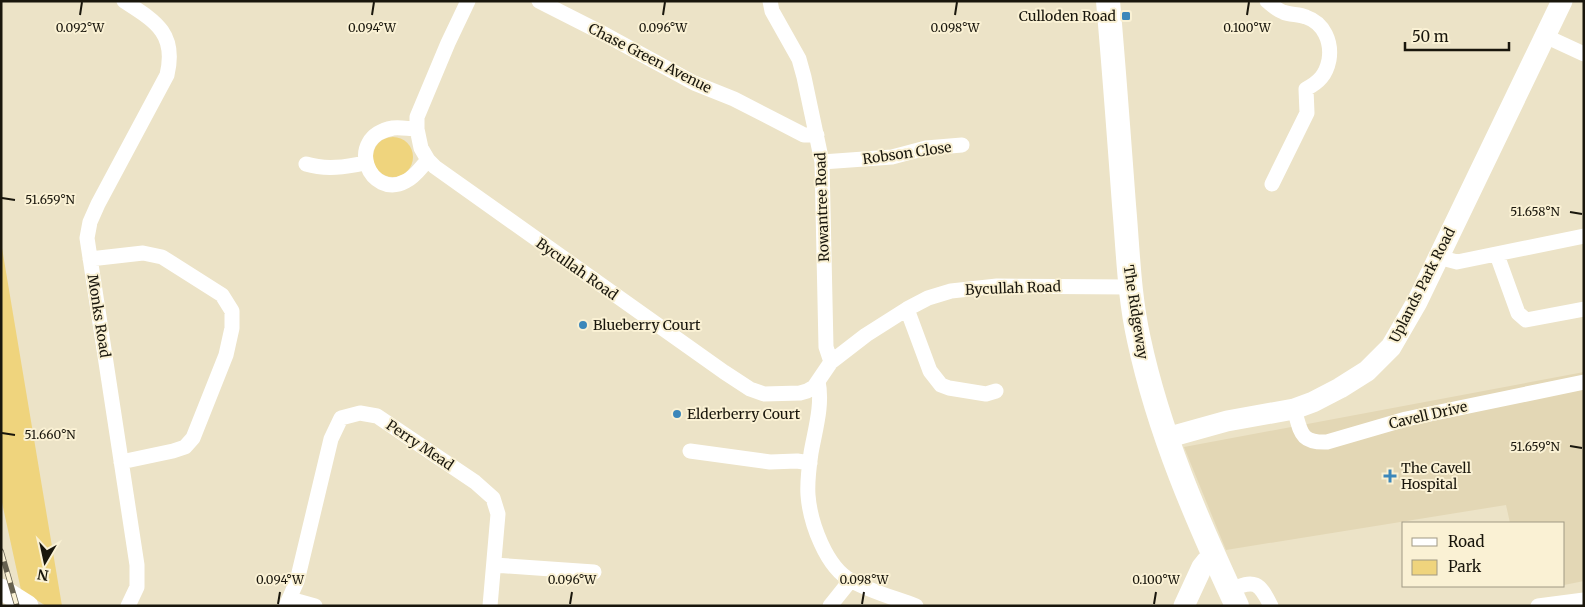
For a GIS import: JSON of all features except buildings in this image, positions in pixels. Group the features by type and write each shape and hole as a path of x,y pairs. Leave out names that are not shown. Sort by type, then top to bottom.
{"main road":[{"name":"The Ridgeway","path":"1108,1 1130,287 1140,346 1166,438 1214,557 1233,598"}],"street":[{"name":"Monks Road","path":"124,1 159,26 168,42 170,56 167,75 98,204 90,222 87,238 137,564 137,587 128,606"},
{"name":"Bycullah Road","path":"468,1 417,117 418,140 428,160 443,173 646,318 750,389 764,394 800,393 814,387 831,362 860,340 907,309 928,298 951,291 997,286 1130,287"},
{"name":"Chase Green Avenue","path":"538,1 606,35 694,83 734,99 804,135 817,135"},
{"name":"Rowantree Road","path":"770,1 772,11 798,59 822,162 826,347 831,362"},
{"path":"1267,1 1283,12 1305,16 1315,21 1327,37 1329,47 1327,66 1323,77 1316,84 1306,89 1307,113 1272,184"},
{"name":"Uplands Park Road","path":"1166,438 1212,425 1294,408 1313,402 1367,371 1392,347 1417,302 1562,1"},
{"path":"1545,36 1584,54"},
{"path":"417,129 394,128 380,133 368,146 365,154 365,163 371,174 379,180 388,184 397,184 405,182 413,176 428,160"},
{"name":"Robson Close","path":"822,162 892,157 926,148 962,145"},
{"path":"306,164 314,167 338,168 365,163"},
{"path":"1438,257 1457,262 1584,236"},
{"path":"90,260 144,253 162,257 222,295 232,310 232,328 226,355 193,438 185,447 121,462"},
{"path":"1497,255 1518,313 1526,320 1584,309"},
{"path":"907,309 930,371 942,385 949,388 986,394 996,391"},
{"path":"818,382 820,397 810,463 808,496 815,525 826,554 836,569 850,581 916,606"},
{"name":"Cavell Drive","path":"1294,408 1301,432 1308,440 1327,442 1406,419 1584,382"},
{"name":"Perry Mead","path":"315,606 288,602 296,581 331,438 342,418 360,413 377,416 475,482 493,498 498,514 490,606"},
{"path":"690,451 770,462 797,461 810,463"},
{"path":"1184,606 1202,567 1214,557"},
{"path":"494,565 594,572"},
{"path":"830,606 850,581"},
{"path":"1233,598 1243,584 1258,586 1263,590 1271,606"},
{"path":"1,589 28,606"},
{"path":"1538,606 1584,600"}],"shaded area":[{"name":"The Cavell Hospital","path":"1584,372 1584,581 1565,585 1565,522 1510,522 1506,505 1226,550 1184,447"}],"green space":[{"path":"393,137 407,143 413,157 407,171 393,177 379,171 373,157 379,143"},
{"path":"1,242 62,606 46,606 21,590 1,498"}],"railway":[{"path":"1,551 17,606"}],"place":[{"name":"Culloden Road","path":"1126,16"},
{"name":"Blueberry Court","path":"583,325"},
{"name":"Elderberry Court","path":"677,414"},
{"name":"The Cavell Hospital","path":"1390,476"}]}
